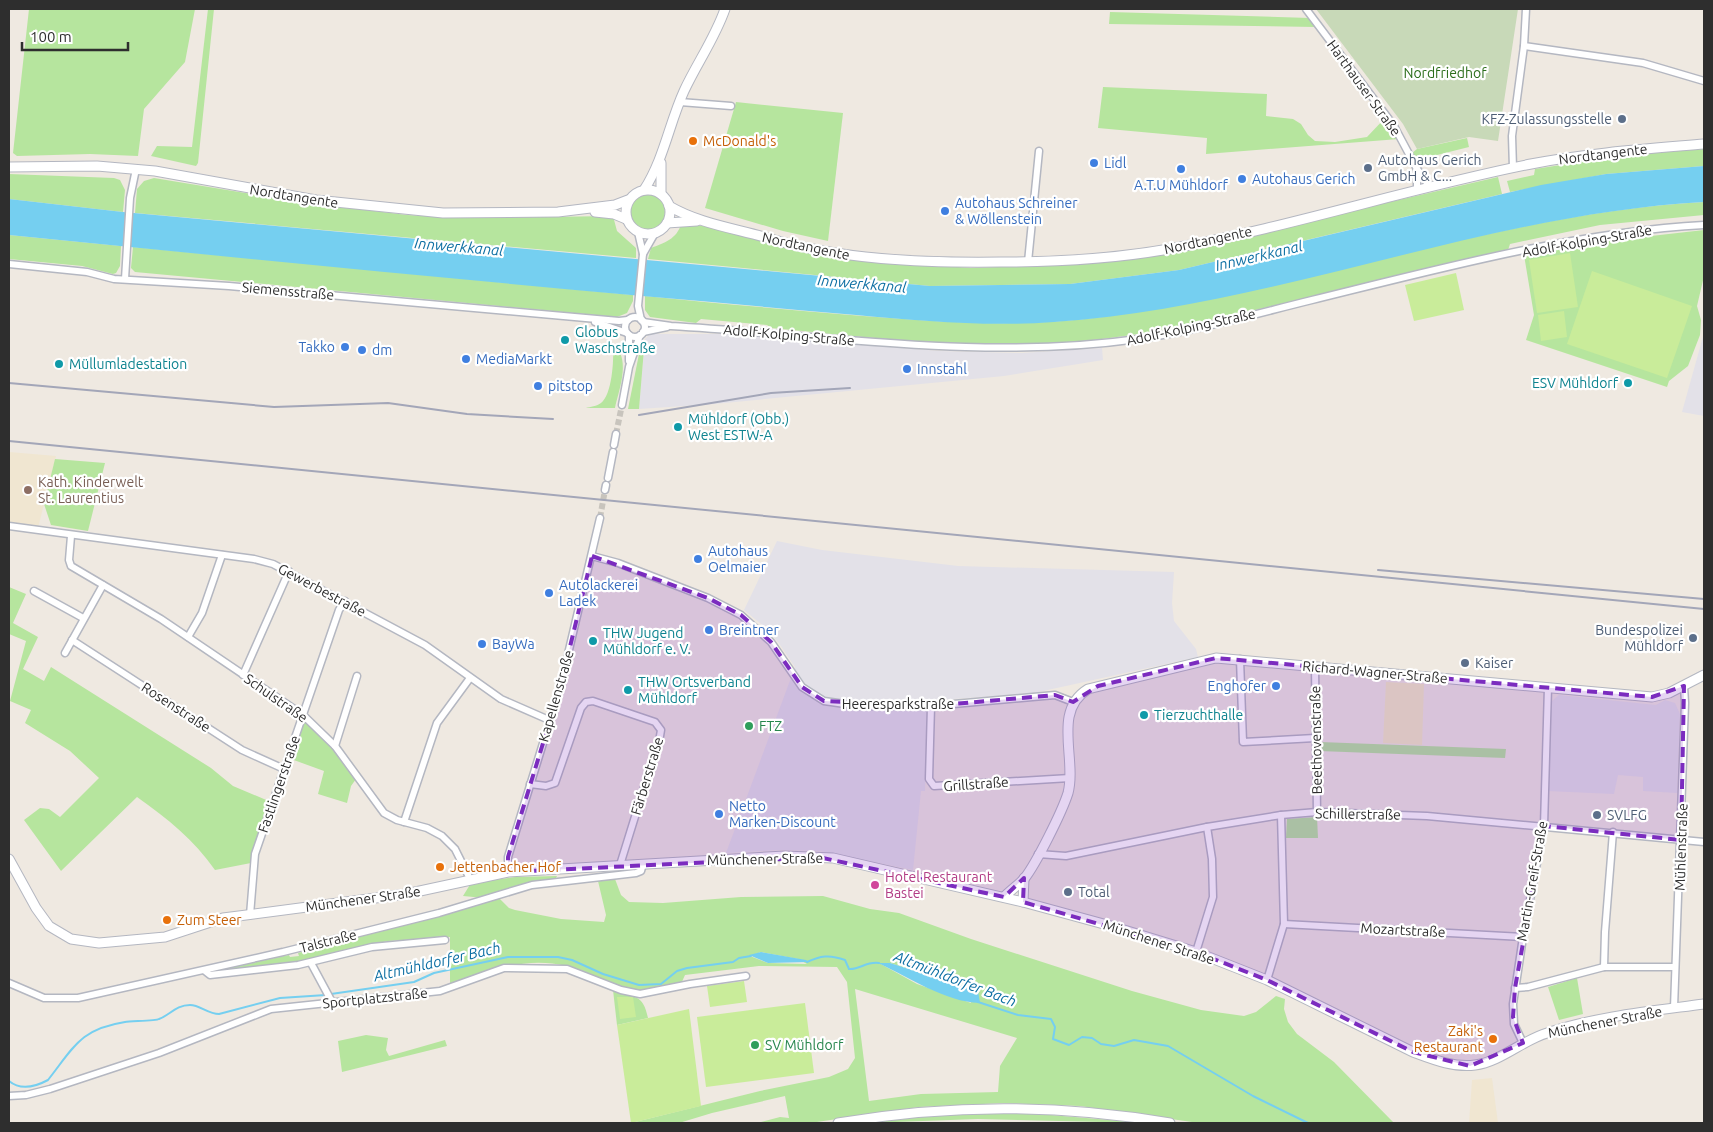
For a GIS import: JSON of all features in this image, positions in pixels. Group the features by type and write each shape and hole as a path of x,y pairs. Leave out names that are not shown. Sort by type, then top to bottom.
{"street":[{"path":"622,404 629,367 641,333 642,321 638,306 644,254 654,233 667,223 670,216 669,206 661,194 655,190 644,190 662,158 680,102 692,75 712,41 725,9"},
{"name":"Harthauser Straße","path":"1306,9 1394,126 1417,169 1430,187"},
{"path":"1512,168 1512,136 1524,46 1526,9"},
{"path":"1524,46 1643,64 1704,81"},
{"path":"680,102 731,106"},
{"name":"Nordtangente","path":"669,206 707,222 814,250 855,257 942,262 1028,262 1122,256 1171,249 1512,168 1598,153 1704,144"},
{"path":"1028,262 1038,151"},
{"path":"661,194 662,158"},
{"name":"Nordtangente","path":"9,167 97,166 136,169 316,200 406,211 493,214 580,211 614,214 626,218"},
{"path":"125,279 130,198 136,169"},
{"name":"Harthauser Straße","path":"1417,169 1417,190"},
{"name":"Nordtangente","path":"580,211 615,205 628,200 635,193 644,190"},
{"path":"628,200 625,209 626,218 638,232 644,254"},
{"name":"Nordtangente","path":"667,223 707,222"},
{"name":"Adolf-Kolping-Straße","path":"630,319 671,326 922,346 1022,349 1098,344 1179,331 1404,278 1591,238 1704,225"},
{"path":"638,232 654,233"},
{"name":"Siemensstraße","path":"9,264 86,272 109,279 220,285 569,316 630,319"},
{"path":"629,367 628,334 625,324 638,306"},
{"name":"Siemensstraße","path":"569,316 600,323 628,334"},
{"name":"Adolf-Kolping-Straße","path":"628,334 671,326"},
{"path":"614,445 616,434"},
{"path":"608,478 613,452"},
{"name":"Kapellenstraße","path":"508,872 508,857 560,688 600,518"},
{"name":"Gewerbestraße","path":"9,526 264,561 289,571 425,645 501,699 549,720"},
{"name":"Schulstraße","path":"71,536 69,560 71,566 188,637 303,715 335,746 384,813 404,822 427,828 442,836 455,849 470,879"},
{"path":"188,637 202,613 222,555"},
{"name":"Heeresparkstraße","path":"592,556 618,563 708,598 742,615 775,646 802,687 824,701 859,706 931,706 1055,695 1073,702"},
{"path":"243,675 289,571"},
{"path":"65,653 102,585"},
{"path":"34,591 83,618"},
{"name":"Fastlingerstraße","path":"250,915 255,854 339,610 345,601"},
{"name":"Rosenstraße","path":"72,640 242,750 284,769"},
{"name":"Richard-Wagner-Straße","path":"1073,702 1083,692 1098,686 1208,659 1240,659 1652,697 1669,693 1704,674"},
{"path":"1240,659 1243,742 1315,738"},
{"name":"Beethovenstraße","path":"1315,667 1317,812"},
{"path":"335,746 358,676"},
{"path":"404,822 437,723 470,678"},
{"name":"Mühlenstraße","path":"1674,1008 1682,840 1686,703 1684,686"},
{"name":"Martin-Greif-Straße","path":"1523,1043 1513,1017 1515,988 1522,937 1544,826 1548,687"},
{"name":"Färberstraße","path":"530,784 546,786 555,783 581,708 586,702 593,701 656,722 661,730 660,736 620,865"},
{"path":"1004,898 1024,878 1065,801 1070,778 1068,721 1073,702"},
{"name":"Grillstraße","path":"931,706 929,779 934,786 1070,778"},
{"name":"Schillerstraße","path":"1038,854 1066,856 1207,827 1281,815 1317,812 1416,815 1704,842"},
{"path":"1267,980 1284,924 1281,815"},
{"path":"1196,952 1213,897 1212,859 1207,827"},
{"path":"1604,967 1613,832"},
{"name":"Münchener Straße","path":"9,859 46,922 58,934 78,941 107,943 153,939 174,935 214,920 406,894 508,872 785,856 818,856 850,861 1024,902 1196,952 1267,980 1396,1044 1433,1060 1453,1064 1481,1064 1542,1034 1570,1026 1704,1004"},
{"name":"Talstraße","path":"9,983 22,987 38,996 66,999 205,971 440,913 532,885 636,873 641,871 643,864"},
{"path":"1024,878 1024,902"},
{"name":"Mozartstraße","path":"1284,924 1522,937"},
{"path":"205,971 207,974 213,975 311,963 358,949 445,940"},
{"path":"311,963 332,1001"},
{"name":"Sportplatzstraße","path":"9,1096 26,1095 50,1089 159,1053 271,1009 440,991 492,971 511,967 567,969 621,990 640,994 746,976"},
{"path":"1515,988 1528,987 1604,967 1675,968"},
{"path":"838,1123 930,1111 1002,1108 1061,1110 1170,1123"}],"highlighted area":[{"path":"592,556 708,598 741,615 771,642 802,687 824,701 931,706 1055,695 1073,702 1098,686 1216,658 1652,697 1684,686 1681,840 1544,826 1515,988 1513,1017 1523,1043 1470,1066 1413,1052 1267,980 1196,952 1023,902 1024,878 1004,897 818,857 508,872 508,857 560,688"}],"shaded area":[{"path":"1704,333 1704,416 1682,412"},
{"path":"650,334 727,334 940,351 1021,353 1102,348 1103,360 1004,376 714,404 639,409 645,339"},
{"name":"Kath. Kinderwelt St. Laurentius","path":"9,452 56,456 38,528 9,524"},
{"path":"777,541 822,550 958,566 1174,572 1172,603 1174,621 1196,649 1198,657 1034,693 927,701 925,791 921,791 913,870 819,851 782,850 726,853 795,667 778,642 744,610"},
{"path":"1559,695 1656,705 1665,700 1675,703 1680,714 1677,793 1643,791 1643,777 1618,775 1614,794 1547,791 1547,749 1552,701"},
{"path":"1492,1078 1498,1123 1469,1123 1472,1080"}],"green space":[{"path":"29,9 195,9 185,62 144,109 138,156 90,154 17,156 13,153"},
{"path":"208,9 214,9 198,163 196,166 151,156 157,146 192,147"},
{"name":"Nordfriedhof","path":"1316,9 1518,9 1498,141 1469,137 1417,149 1403,124"},
{"path":"1110,12 1310,18 1316,27 1109,24"},
{"path":"1103,87 1267,94 1266,116 1293,119 1301,124 1308,135 1315,141 1335,142 1367,137 1385,118 1399,139 1206,154 1207,138 1098,128"},
{"path":"736,102 843,113 828,241 783,231 705,208"},
{"path":"1467,138 1469,147 1417,160 1412,153 1417,149"},
{"path":"1704,149 1704,166 1606,174 1510,192 1507,181 1534,175 1535,169 1625,155"},
{"path":"9,174 114,178 120,180 125,190 123,212 9,199"},
{"path":"1498,177 1502,194 1179,270 1070,284 930,286 648,259 651,248 673,237 681,224 703,226 843,258 971,268 1082,264 1170,253"},
{"path":"154,178 301,202 407,215 462,218 613,216 617,231 636,248 636,258 135,213 137,189 144,181"},
{"path":"647,194 659,200 665,212 659,224 647,230 635,224 629,212 635,200"},
{"path":"1704,202 1704,215 1600,225 1510,244 1508,250 1221,318 1139,334 1084,341 1005,345 927,342 849,336 771,328 767,325 701,319 696,323 650,317 645,310 645,296 839,314 971,323 1069,321 1178,305 1253,290 1477,236 1552,221 1628,209"},
{"path":"1704,230 1704,276 1697,306 1701,320 1700,335 1688,366 1669,381 1667,387 1526,340 1534,315 1524,255 1598,242"},
{"path":"9,235 121,246 120,266 116,273 113,274 82,266 9,259"},
{"path":"133,247 633,295 633,301 627,313 617,317 135,272 131,268"},
{"path":"1570,253 1578,307 1537,313 1529,260"},
{"path":"1592,271 1692,306 1667,378 1567,344"},
{"path":"1456,273 1464,310 1414,321 1405,285"},
{"path":"1564,311 1567,337 1541,341 1538,315"},
{"path":"616,346 620,353 623,368 615,408 586,408 601,403 608,393 612,377 613,347"},
{"path":"640,349 644,349 639,409 628,409"},
{"path":"55,459 105,463 88,531 51,525 44,504"},
{"path":"9,587 26,594 13,623 38,637 23,669 44,681 51,667 211,768 233,786 271,802 251,863 215,870 180,831 137,797 61,871 24,820 40,808 49,809 60,817 99,778 70,751 25,723 31,710 10,701 26,641 9,634"},
{"path":"307,722 332,747 356,779 351,786 347,803 318,794 324,771 291,759 302,724"},
{"path":"1320,742 1506,749 1505,758 1319,751"},
{"path":"1317,817 1318,838 1286,838 1287,819"},
{"path":"557,876 555,880 511,888 484,898 463,896 471,883 515,877"},
{"path":"615,879 621,895 629,902 663,903 741,897 823,896 870,909 899,913 971,939 1132,991 1201,1010 1244,1016 1256,1012 1276,996 1285,999 1284,1009 1288,1022 1297,1034 1334,1062 1394,1123 1199,1123 1080,1106 1004,1103 919,1107 810,1123 757,1123 780,1117 789,1118 785,1096 712,1113 679,1123 631,1123 760,1091 829,1077 848,1069 855,1058 847,982 837,967 759,966 685,975 681,984 643,992 614,985 566,966 536,963 493,970 450,986 450,937 388,941 291,964 215,971 289,955 290,957 299,956 298,953 499,898 509,908 515,910 561,919 604,922 606,915 598,881","holes":["761,952 798,959 807,964 768,963 750,956","879,963 890,963 967,988 971,1003 917,984","855,989 1017,1038 1000,1066 998,1092 921,1094 869,1101"]},
{"path":"1577,978 1583,1014 1559,1020 1548,987"},
{"path":"744,981 747,1002 710,1007 707,986"},
{"path":"613,990 640,1000 648,1018 617,1025"},
{"path":"617,997 633,997 636,1017 620,1019"},
{"name":"SV Mühldorf","path":"805,1003 814,1073 706,1087 697,1017"},
{"path":"689,1009 701,1106 631,1123 617,1025"},
{"path":"366,1035 388,1038 386,1050 389,1056 445,1040 447,1046 342,1072 338,1041"},
{"path":"1027,1113 1145,1123 978,1119 868,1123 949,1114"}],"sand":[{"path":"1386,682 1424,684 1422,745 1383,743"}],"water":[{"name":"Innwerkkanal","path":"1704,166 1704,202 1622,210 1540,224 1459,241 1218,299 1136,313 1054,322 955,323 881,317 9,235 9,199 123,212 930,286 1070,284 1179,270 1541,185 1606,174"},
{"path":"761,952 809,962 768,963 749,955"},
{"path":"878,963 890,963 978,991 980,1003 967,1002 941,994"}],"waterway":[{"name":"Altmühldorfer Bach","path":"331,994 414,982 434,973 508,957 558,957 572,960 603,974 639,985 661,984 677,971 733,962 739,958 751,956"},
{"name":"Altmühldorfer Bach","path":"807,962 829,956 845,960 849,969 870,963 879,963"},
{"name":"Altmühldorfer Bach","path":"9,1081 18,1086 28,1087 48,1080 79,1041 98,1029 110,1025 157,1020 185,1005 194,1005 211,1013 219,1014 280,998 326,995"},
{"name":"Altmühldorfer Bach","path":"978,1002 1018,1015 1051,1019 1055,1027 1053,1039 1069,1045 1082,1037 1092,1038 1101,1044 1114,1046 1134,1040 1168,1046 1253,1096 1308,1123"}],"tunnel":[{"path":"616,434 622,405"},
{"path":"600,518 605,490"}],"railway":[{"path":"9,383 274,407 388,403 467,414 553,419"},
{"path":"639,415 771,393 850,388"},
{"path":"9,441 1704,609"},
{"path":"1378,570 1704,599"}],"place":[{"name":"KFZ-Zulassungsstelle","path":"1622,119"},
{"name":"McDonald's","path":"693,141"},
{"name":"Lidl","path":"1094,163"},
{"name":"Autohaus Gerich GmbH & C...","path":"1368,168"},
{"name":"A.T.U Mühldorf","path":"1181,169"},
{"name":"Autohaus Gerich","path":"1242,179"},
{"name":"Autohaus Schreiner & Wöllenstein","path":"945,211"},
{"name":"Globus Waschstraße","path":"565,340"},
{"name":"Takko","path":"345,347"},
{"name":"dm","path":"362,350"},
{"name":"MediaMarkt","path":"466,359"},
{"name":"Müllumladestation","path":"59,364"},
{"name":"Innstahl","path":"907,369"},
{"name":"ESV Mühldorf","path":"1628,383"},
{"name":"pitstop","path":"538,386"},
{"name":"Mühldorf (Obb.) West ESTW-A","path":"678,427"},
{"name":"Kath. Kinderwelt St. Laurentius","path":"28,490"},
{"name":"Autohaus Oelmaier","path":"698,559"},
{"name":"Autolackerei Ladek","path":"549,593"},
{"name":"Breintner","path":"709,630"},
{"name":"Bundespolizei Mühldorf","path":"1693,638"},
{"name":"THW Jugend Mühldorf e. V.","path":"593,641"},
{"name":"BayWa","path":"482,644"},
{"name":"Kaiser","path":"1465,663"},
{"name":"Enghofer","path":"1276,686"},
{"name":"THW Ortsverband Mühldorf","path":"628,690"},
{"name":"Tierzuchthalle","path":"1144,715"},
{"name":"FTZ","path":"749,726"},
{"name":"Netto Marken-Discount","path":"719,814"},
{"name":"SVLFG","path":"1597,815"},
{"name":"Jettenbacher Hof","path":"440,867"},
{"name":"Hotel Restaurant Bastei","path":"875,885"},
{"name":"Total","path":"1068,892"},
{"name":"Zum Steer","path":"167,920"},
{"name":"Zaki's Restaurant","path":"1493,1039"},
{"name":"SV Mühldorf","path":"755,1045"}]}
